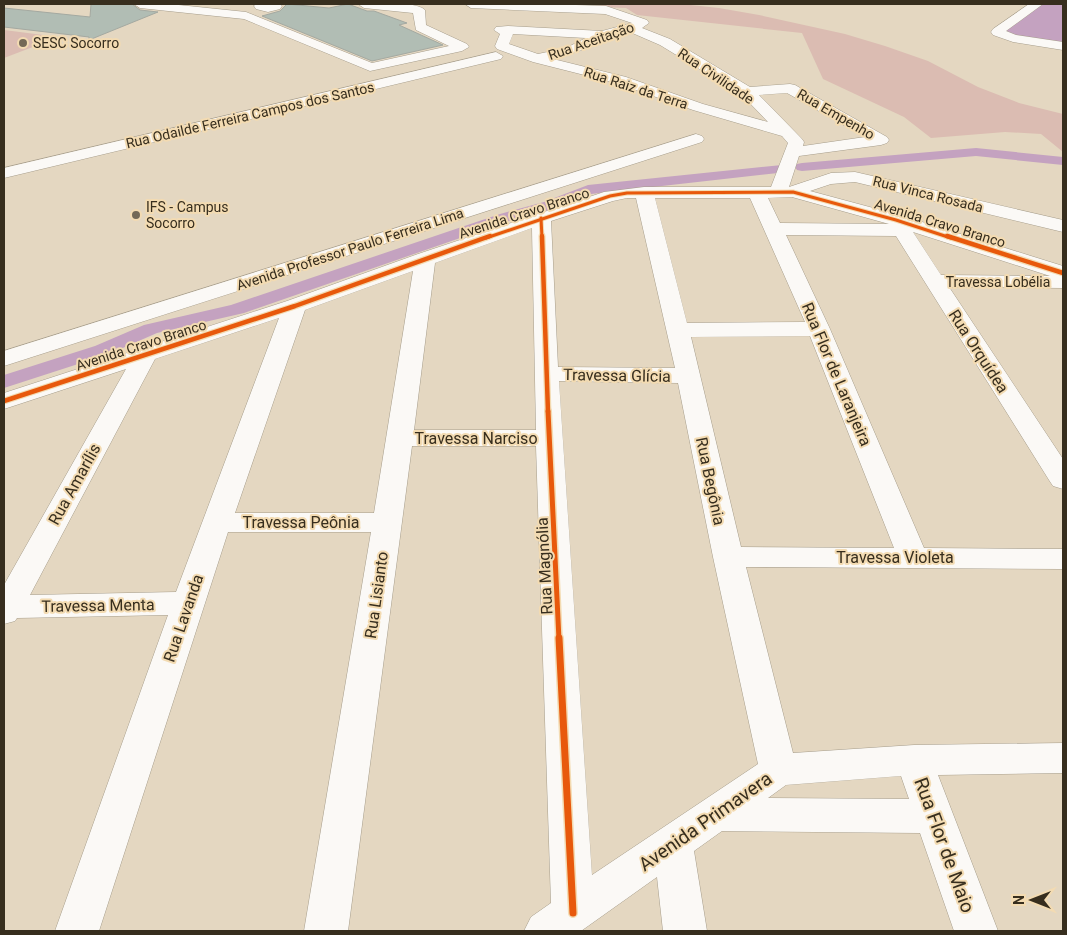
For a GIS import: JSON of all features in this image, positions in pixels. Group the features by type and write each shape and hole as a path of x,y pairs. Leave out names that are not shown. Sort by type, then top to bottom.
{"street":[{"path":"140,4 246,16 370,66 381,66 462,47 420,28 419,10 364,4"},
{"path":"259,4 260,7 268,8 276,6 274,4"},
{"path":"407,4 432,6"},
{"name":"Rua Civilidade","path":"471,4 606,10 637,25 747,92 796,142 794,152"},
{"path":"1036,4 997,32 1013,38 1063,46"},
{"path":"442,22 446,28 470,36"},
{"name":"Rua Aceitação","path":"538,59 570,50 603,35 637,25"},
{"name":"Rua Odailde Ferreira Campos dos Santos","path":"4,173 500,40 603,35"},
{"name":"Rua Raiz da Terra","path":"500,40 502,46 538,59 621,80 698,107 788,133"},
{"name":"Rua Empenho","path":"747,92 790,88 881,140 794,152"},
{"name":"Avenida Professor Paulo Ferreira Lima","path":"4,359 696,140"},
{"path":"776,193 794,152"},
{"name":"Rua Vinca Rosada","path":"776,193 835,177 855,177 1063,226"},
{"name":"Avenida Cravo Branco","path":"4,401 295,306 425,258 610,196 644,192 776,193 899,225 1063,273"},
{"name":"Rua Begônia","path":"644,192 689,376 728,557 778,770"},
{"name":"Rua Flor de Laranjeira","path":"776,193 775,229 819,329 913,557"},
{"name":"Rua Magnólia","path":"541,218 550,438 560,922"},
{"path":"775,229 899,225"},
{"name":"Rua Orquídea","path":"899,225 1063,480"},
{"name":"Rua Lisianto","path":"326,931 386,522 401,438 425,258"},
{"name":"Travessa Lobélia","path":"934,281 1063,282"},
{"name":"Rua Lavanda","path":"77,931 188,603 295,306"},
{"path":"677,330 819,329"},
{"name":"Rua Amarílis","path":"5,610 145,356"},
{"name":"Travessa Glícia","path":"546,374 689,376"},
{"name":"Travessa Narciso","path":"401,438 550,438"},
{"name":"Travessa Peônia","path":"216,523 386,522"},
{"name":"Travessa Violeta","path":"728,557 1063,559"},
{"name":"Travessa Menta","path":"5,610 188,603"},
{"name":"Avenida Primavera","path":"560,922 778,770 914,760 1063,758"},
{"name":"Rua Flor de Maio","path":"914,760 976,931"},
{"path":"716,814 934,816"},
{"path":"673,844 685,931"}],"shaded area":[{"path":"519,4 681,4 759,15 845,34 928,61 978,87 1019,103 1063,114 1063,152 1041,134 1005,132 931,138 904,117 823,79 802,33 637,15 626,8"},
{"path":"1041,4 1063,4 1063,46 1016,38 1004,32"},
{"name":"SESC Socorro","path":"4,30 59,37 4,58"}],"building":[{"path":"91,4 132,4 140,10 158,12 89,40 89,37 4,27 4,8 90,17"},
{"path":"287,4 329,8 348,4 407,23 399,25 443,45 372,61 262,16 280,11"}],"waterway":[{"path":"802,167 976,152 1063,161"},
{"path":"4,382 102,350 151,329 237,309 506,217 550,205 588,190 782,169"}],"cycle path":[{"path":"4,401 295,306 541,218 610,196 627,193 793,192 896,220 1063,273"},
{"path":"541,218 546,374 573,913"}],"place":[{"name":"SESC Socorro","path":"23,43"},
{"name":"IFS - Campus Socorro","path":"136,215"}]}
